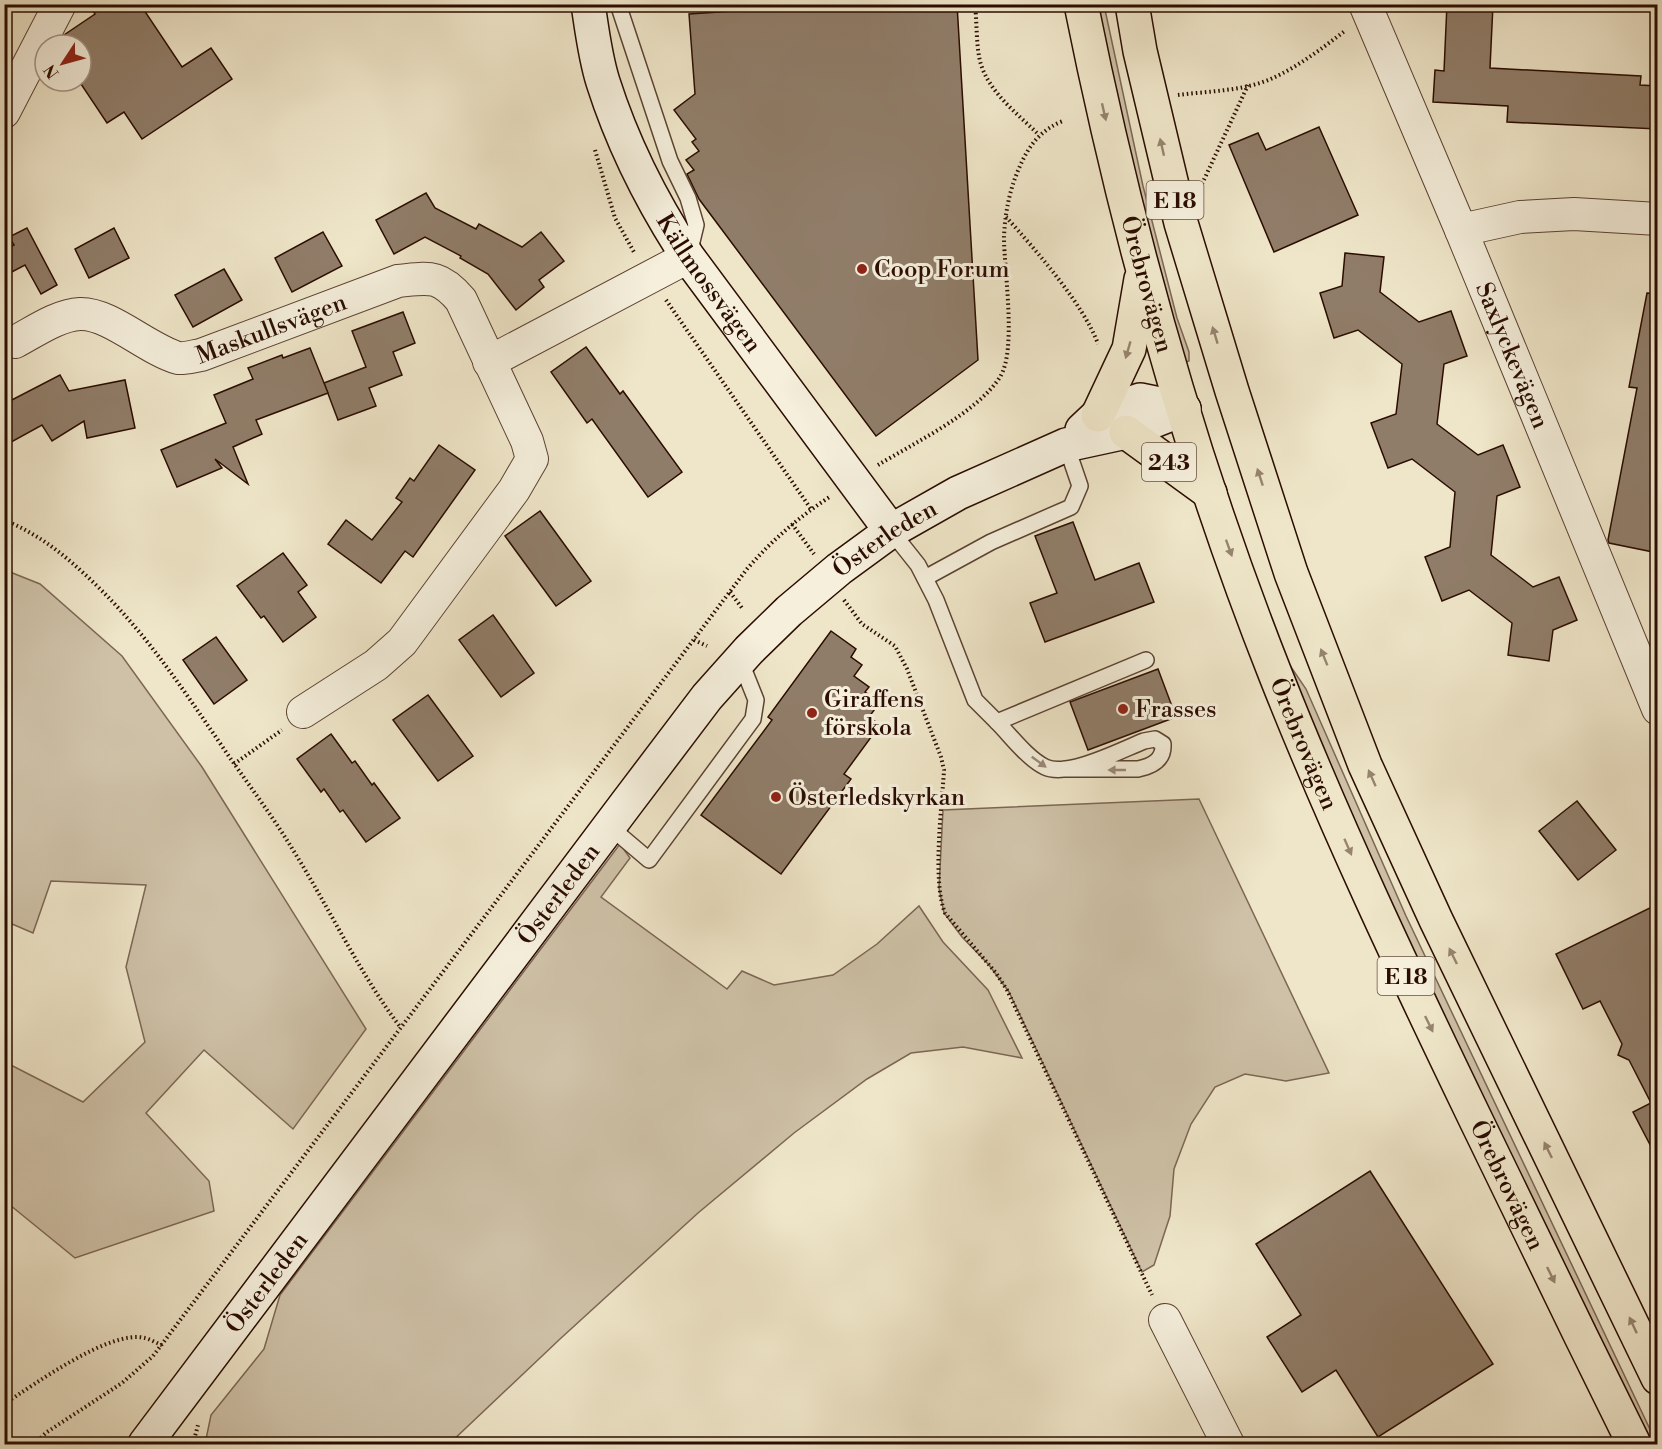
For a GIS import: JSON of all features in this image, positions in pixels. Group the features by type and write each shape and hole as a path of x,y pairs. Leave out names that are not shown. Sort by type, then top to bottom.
{"highway":[{"name":"Örebrovägen","path":"1081,4 1142,272 1210,493 1275,674 1329,806 1409,980 1634,1444"},
{"name":"Örebrovägen","path":"1132,4 1140,51 1170,183 1232,391 1291,573 1365,765 1436,920 1658,1378"},
{"path":"1098,415 1129,349 1142,272"},
{"name":"243","path":"1184,410 1232,391"},
{"name":"243","path":"1126,432 1210,493"}],"main road":[{"name":"Källmossvägen","path":"588,4 603,80 636,169 661,215 688,257 891,531"},
{"name":"Österleden","path":"1066,446 1098,415 1140,400 1184,410"},
{"name":"Österleden","path":"152,1442 707,697 789,611 891,531 958,493 1066,446 1126,432 1184,410"}],"street":[{"path":"4,112 60,4"},
{"name":"Saxlyckevägen","path":"1366,9 1461,230 1658,709"},
{"path":"1461,230 1520,217 1574,214 1658,219"},
{"path":"489,362 688,257"},
{"name":"Maskullsvägen","path":"15,342 69,316 89,315 115,325 155,348 180,358 201,355 398,281 429,278 449,286 461,300 527,441 532,459 514,490 402,642 376,665 303,712"},
{"path":"1165,1320 1228,1444"}],"lane":[{"path":"618,4 670,161 688,198 696,225 688,257"},
{"path":"925,578 991,542 1071,507 1080,486 1066,446"},
{"path":"891,531 918,565 936,600 975,700 1035,760 1047,768 1064,769 1123,771 1144,768 1159,760 1164,752 1163,744 1155,739 1144,741 1064,769"},
{"path":"609,826 649,860 753,719 756,700 740,660"},
{"path":"996,722 1146,660"}],"path":[{"path":"975,4 980,60 985,74 999,95 1039,135"},
{"path":"1178,95 1248,85 1273,78 1301,63 1366,9"},
{"path":"1200,190 1248,85"},
{"path":"854,480 970,407 1000,377 1005,366 1009,345 1005,217 1023,159 1039,135 1063,121"},
{"path":"1005,217 1073,300 1094,333 1101,354"},
{"path":"34,1444 47,1432 139,1370 162,1345 730,592 770,543 811,509"},
{"path":"4,520 44,539 73,562 141,632 178,681 293,848 345,940 388,1011 401,1028"},
{"path":"792,524 830,577 854,616 895,646 907,669 944,770 940,901 945,913 1007,990 1165,1320"},
{"path":"730,592 741,608"},
{"path":"694,640 707,646"},
{"path":"234,764 303,712"},
{"path":"4,1404 87,1352 115,1339 143,1337 162,1345"},
{"path":"4,1435 18,1444"}],"shaded area":[{"path":"1091,5 1104,5 1143,186 1177,318 1189,352 1189,361 1180,364"},
{"path":"5,570 40,584 122,656 202,767 366,1029 293,1129 204,1050 146,1113 209,1181 214,1211 75,1258 5,1201 5,1062 83,1102 145,1042 126,967 146,885 51,881 33,933 5,921"},
{"path":"1287,661 1306,689 1406,916 1657,1444 1644,1444 1394,921"},
{"path":"1199,799 1329,1073 1286,1081 1245,1074 1215,1087 1191,1124 1174,1169 1170,1216 1154,1265 1142,1272 1009,992 944,913 939,888 943,810"},
{"path":"620,844 630,858 601,897 727,989 742,971 774,985 833,975 877,944 919,906 943,942 988,990 1022,1058 963,1047 911,1053 867,1079 794,1133 698,1213 449,1444 205,1444 211,1415 264,1349 280,1295"}],"building":[{"path":"89,4 140,4 182,67 211,48 232,79 142,139 124,112 107,123 87,93 93,93 93,33 67,33 95,14"},
{"name":"Coop Forum","path":"838,4 957,4 978,360 876,436 699,199 687,174 694,170 686,160 699,151 692,142 696,139 674,110 695,94 689,14"},
{"path":"1447,4 1493,4 1490,68 1641,76 1640,85 1658,86 1658,129 1507,122 1508,106 1433,102 1435,70 1444,71"},
{"path":"1319,127 1358,215 1274,252 1229,145 1258,133 1266,150"},
{"path":"426,193 435,208 476,229 479,224 522,247 541,232 564,261 539,280 544,287 516,310 488,274 460,258 461,256 425,237 394,254 376,220"},
{"path":"27,228 57,285 41,294 25,265 4,276 4,250 14,245 9,237"},
{"path":"114,228 129,258 89,278 75,249"},
{"path":"323,232 342,266 292,292 275,258"},
{"path":"1345,253 1384,257 1380,292 1419,322 1451,311 1467,356 1444,364 1437,424 1478,455 1503,445 1520,487 1497,496 1491,555 1533,587 1559,577 1577,620 1553,630 1549,661 1508,655 1512,623 1469,590 1442,601 1425,557 1450,547 1455,492 1412,459 1388,468 1371,423 1396,414 1402,364 1358,330 1334,338 1320,293 1342,286"},
{"path":"224,269 242,300 193,327 175,295"},
{"path":"1647,293 1658,294 1658,553 1609,543 1608,540 1637,388 1629,387"},
{"path":"403,312 415,343 393,352 402,375 369,388 376,406 338,420 324,383 366,367 352,331"},
{"path":"586,347 620,394 623,391 682,472 648,497 592,419 587,423 551,372"},
{"path":"310,348 328,393 256,420 262,434 233,447 248,484 215,459 222,468 177,487 161,450 226,423 214,395 253,379 248,368 282,355 283,358"},
{"path":"60,375 69,391 125,380 135,428 87,438 84,421 52,441 42,425 4,446 4,404"},
{"path":"439,445 475,470 413,557 405,551 381,583 328,544 346,520 372,540 402,502 396,498 410,478 414,481"},
{"path":"540,511 591,581 556,606 505,536"},
{"path":"1073,522 1095,580 1139,563 1154,602 1045,642 1030,603 1057,593 1035,536"},
{"path":"283,553 307,585 298,592 316,617 283,642 264,616 261,618 237,586"},
{"path":"493,615 534,673 501,697 459,640"},
{"path":"831,631 856,649 851,657 862,665 854,676 869,687 865,692 880,702 869,717 880,725 844,774 851,779 781,874 701,815 772,720 768,717"},
{"path":"216,637 247,680 214,704 183,660"},
{"name":"Frasses","path":"1158,669 1176,717 1088,750 1070,702"},
{"path":"428,695 473,756 438,781 393,720"},
{"path":"331,734 352,763 355,761 400,818 366,842 343,810 340,812 324,789 321,792 297,759"},
{"path":"1577,801 1616,850 1578,880 1539,831"},
{"path":"1658,904 1658,1160 1633,1112 1651,1103 1629,1060 1618,1055 1622,1044 1600,1001 1583,1009 1556,954"},
{"path":"1370,1171 1493,1364 1378,1437 1336,1370 1302,1392 1267,1337 1301,1315 1256,1244"}],"place":[{"name":"Coop Forum","path":"862,269"},
{"name":"Frasses","path":"1123,709"},
{"name":"Giraffens förskola","path":"812,713"},
{"name":"Österledskyrkan","path":"776,797"}]}
